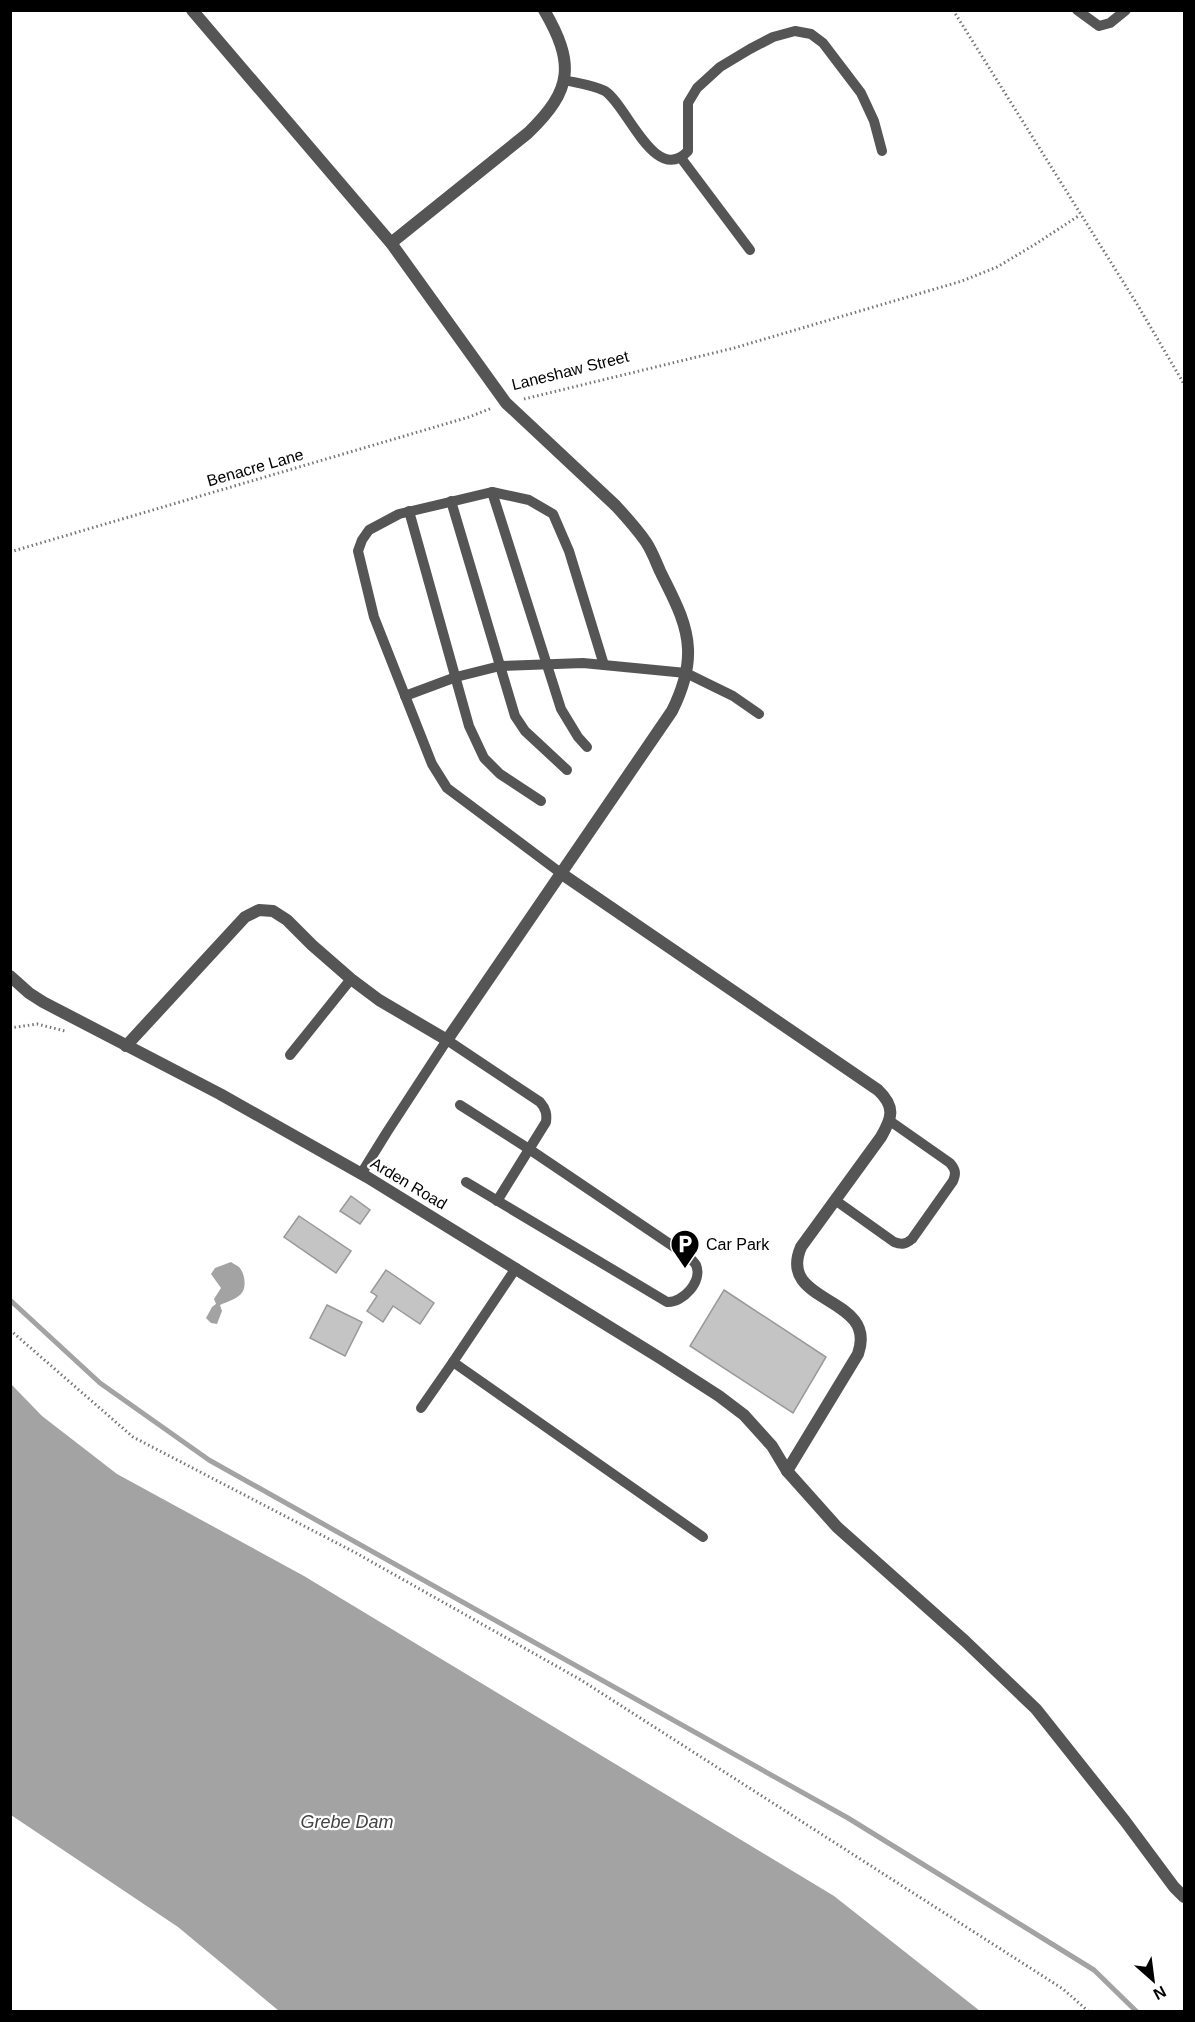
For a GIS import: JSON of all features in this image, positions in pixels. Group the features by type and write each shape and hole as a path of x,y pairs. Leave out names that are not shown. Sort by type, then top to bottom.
{"street":[{"name":"Laneshaw Street","path":"192,10 391,243 506,403"},
{"path":"391,243 534,127 552,108 561,92 565,58 560,39 543,10"},
{"path":"126,1046 245,917 259,910 273,912 287,920 351,979 379,1000 447,1040 672,711 681,694 686,673 688,649 685,627 677,605 647,544 616,506 506,403"},
{"path":"562,874 878,1090 891,1109 890,1121 881,1137 796,1257 796,1267 808,1287 857,1323 862,1343 858,1354 787,1471"},
{"name":"Arden Road","path":"10,976 43,1002 220,1094 361,1174 516,1268 719,1396 744,1415 772,1446 787,1471 845,1534 965,1641 1036,1709 1174,1887 1185,1897"}],"lane":[{"path":"1077,10 1099,26 1110,23 1126,10"},
{"path":"564,80 606,92 647,145 660,158 672,160 681,158 688,151 688,103 697,88 720,67 773,37 795,31 811,34 823,43 861,93 874,121 882,151"},
{"path":"681,158 750,250"},
{"path":"562,874 447,788 432,764 374,617 358,551 362,540 369,530 383,521 410,511 451,501 492,492 529,500 553,514 569,551 604,665"},
{"path":"492,492 561,709 587,747"},
{"path":"451,501 515,716 525,731 567,770"},
{"path":"410,511 469,726 484,758 500,774 541,801"},
{"path":"405,696 456,677 500,666 583,663 686,673 734,696 759,714"},
{"path":"290,1055 351,979"},
{"path":"361,1174 447,1040 544,1107 547,1114 546,1122 497,1201"},
{"path":"460,1106 529,1149 689,1257 696,1264 697,1271 693,1285 686,1295 678,1300 667,1302 466,1182"},
{"path":"835,1200 894,1242 907,1243 953,1181 956,1175 955,1168 950,1163 890,1121"},
{"path":"421,1408 516,1268"},
{"path":"453,1362 703,1537"}],"path":[{"path":"953,10 1185,384"},
{"name":"Laneshaw Street","path":"506,403 734,348 962,280 996,267 1080,214"},
{"name":"Benacre Lane","path":"10,552 469,417 506,403"},
{"path":"10,1330 133,1437 356,1554 581,1680 1063,1989 1089,2012"}],"water":[{"path":"231,1262 243,1273 244,1288 239,1296 220,1305 222,1311 217,1324 211,1323 206,1318 216,1304 214,1299 221,1288 211,1274 215,1268"},
{"name":"Grebe Dam","path":"11,1384 42,1416 117,1474 304,1576 834,1896 980,2011 279,2011 178,1927 11,1815"}],"building":[{"path":"351,1196 370,1210 360,1224 340,1211"},
{"path":"299,1216 351,1251 336,1273 284,1237"},
{"path":"386,1270 434,1303 420,1324 393,1306 383,1322 367,1311 377,1296 371,1292"},
{"path":"724,1290 826,1357 793,1413 690,1346"},
{"path":"327,1305 362,1322 345,1356 310,1338"}],"waterway":[{"path":"10,1300 100,1383 209,1460 848,1818 1094,1970 1137,2012"}],"place":[{"name":"Car Park","path":"685,1270"}]}
